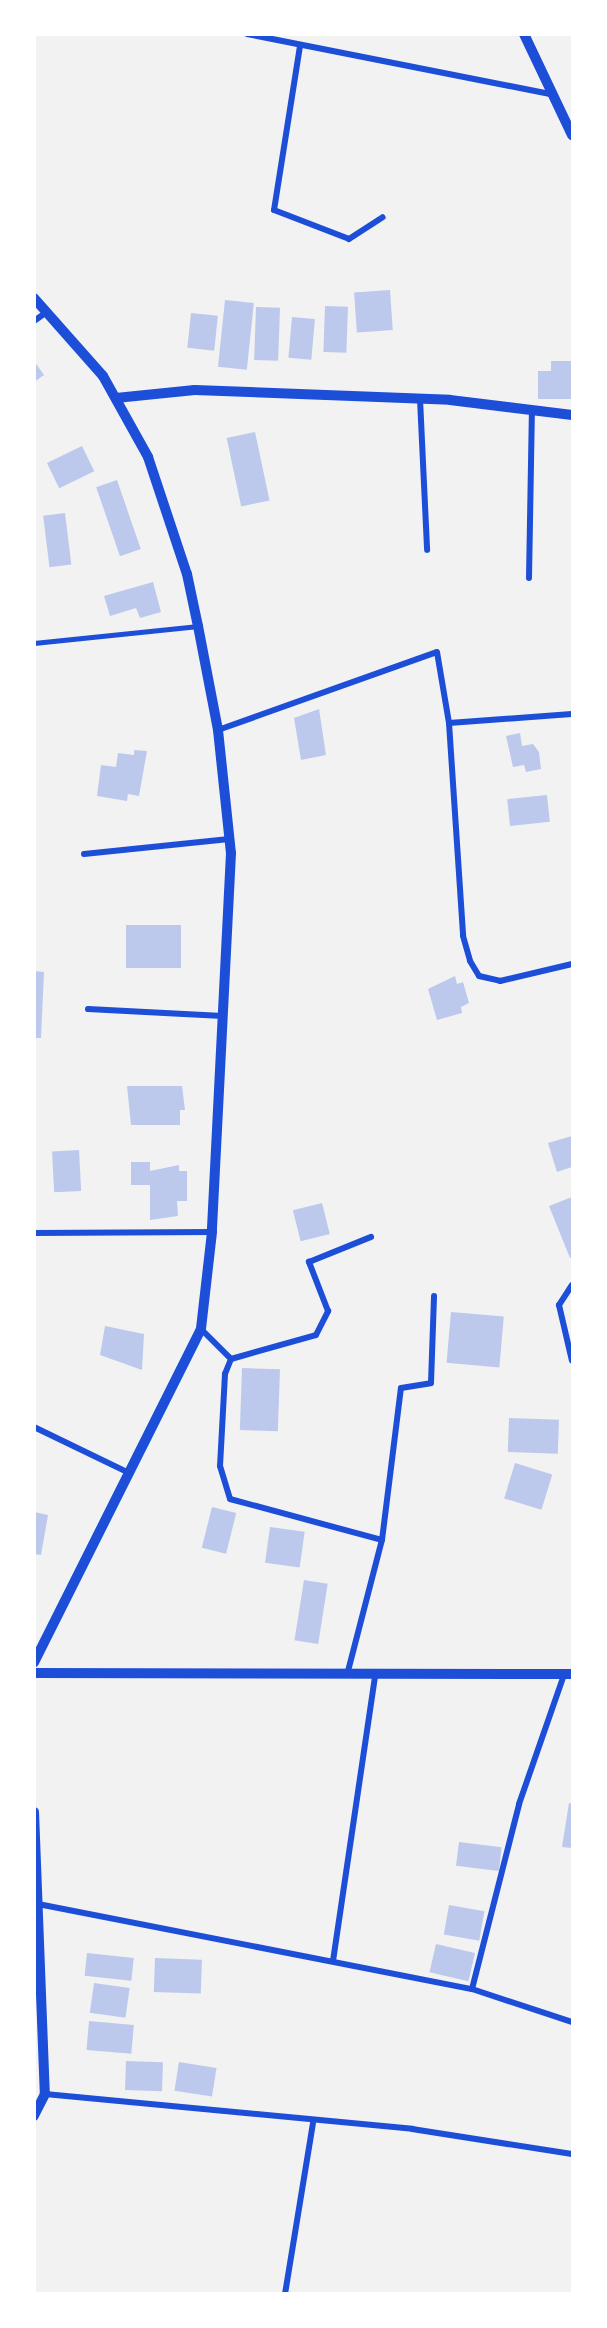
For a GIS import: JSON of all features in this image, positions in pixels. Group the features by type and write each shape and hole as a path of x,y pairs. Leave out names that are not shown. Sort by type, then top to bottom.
{"street":[{"path":"247,34 550,94"},
{"path":"524,34 550,94 573,135"},
{"path":"300,46 274,210 349,239 383,217"},
{"path":"34,298 103,376 148,457 187,574 218,730 229,839 212,1232 201,1329 34,1662"},
{"path":"34,321 47,312"},
{"path":"116,398 195,390 420,399 573,416"},
{"path":"420,399 427,550"},
{"path":"529,578 532,410"},
{"path":"218,730 437,652 449,723 463,936 470,961 479,976 500,981 573,964"},
{"path":"449,723 573,714"},
{"path":"84,854 229,839"},
{"path":"88,1009 223,1016"},
{"path":"34,1233 212,1232"},
{"path":"231,1359 316,1335 327,1311 309,1262 371,1238"},
{"path":"573,1286 559,1305 573,1361"},
{"path":"347,1675 382,1540 401,1388 431,1383 434,1296"},
{"path":"201,1329 231,1359"},
{"path":"231,1359 225,1374 220,1466 230,1499 382,1540"},
{"path":"34,1427 129,1473"},
{"path":"34,1673 568,1675 519,1804 472,1989"},
{"path":"333,1961 375,1675"},
{"path":"34,1812 38,1904 37,1968 45,2094 34,2116"},
{"path":"38,1904 472,1989 573,2022"},
{"path":"45,2094 242,2111 313,2123 412,2129 573,2154"},
{"path":"285,2294 313,2123"}],"lane":[{"path":"34,644 198,626"}],"building":[{"path":"390,290 393,330 357,332 354,293"},
{"path":"225,300 254,303 247,370 218,367"},
{"path":"325,306 348,307 346,353 323,352"},
{"path":"256,307 280,308 278,361 254,360"},
{"path":"191,313 218,316 214,351 187,348"},
{"path":"292,317 315,319 311,360 288,358"},
{"path":"34,361 44,375 34,382"},
{"path":"551,361 572,361 572,399 538,399 538,371 551,371"},
{"path":"255,432 270,500 241,506 227,438"},
{"path":"82,446 94,471 59,488 47,463"},
{"path":"117,480 141,549 120,556 96,487"},
{"path":"65,513 71,565 50,567 43,516"},
{"path":"153,582 161,612 140,618 136,608 110,616 104,596"},
{"path":"319,709 326,755 301,760 294,718"},
{"path":"520,733 522,746 533,744 539,752 541,769 526,772 524,765 513,767 506,736"},
{"path":"134,750 147,751 139,796 128,794 127,801 97,796 101,765 116,767 118,753 134,755"},
{"path":"547,795 550,822 510,826 507,799"},
{"path":"126,925 181,925 181,968 126,968"},
{"path":"34,971 44,972 41,1038 34,1038"},
{"path":"455,976 457,984 463,982 469,1003 461,1007 462,1013 437,1020 428,989"},
{"path":"127,1086 182,1086 185,1110 180,1110 180,1125 131,1125"},
{"path":"572,1136 572,1167 557,1172 548,1143"},
{"path":"79,1150 81,1191 54,1192 52,1151"},
{"path":"131,1162 150,1162 150,1171 179,1165 179,1171 187,1171 187,1201 177,1201 178,1216 150,1220 150,1185 131,1185"},
{"path":"572,1197 572,1257 570,1258 549,1206"},
{"path":"322,1203 330,1234 301,1241 293,1210"},
{"path":"451,1312 504,1317 499,1367 447,1363"},
{"path":"105,1326 144,1334 142,1370 100,1355"},
{"path":"242,1368 280,1369 278,1431 240,1430"},
{"path":"509,1418 559,1420 558,1454 508,1452"},
{"path":"515,1463 552,1474 541,1510 504,1498"},
{"path":"212,1507 236,1513 226,1554 202,1548"},
{"path":"34,1512 48,1515 41,1555 34,1554"},
{"path":"270,1527 305,1532 300,1568 265,1563"},
{"path":"304,1580 328,1584 318,1644 294,1640"},
{"path":"569,1803 572,1804 572,1848 562,1847"},
{"path":"459,1842 502,1847 499,1871 456,1866"},
{"path":"449,1905 484,1911 479,1941 444,1935"},
{"path":"436,1944 475,1953 468,1981 429,1972"},
{"path":"87,1953 134,1958 131,1981 85,1976"},
{"path":"155,1958 202,1960 201,1994 154,1992"},
{"path":"94,1983 130,1988 125,2018 90,2013"},
{"path":"89,2021 134,2025 131,2054 86,2050"},
{"path":"126,2061 163,2062 162,2091 125,2090"},
{"path":"179,2062 217,2068 212,2097 174,2091"}]}
